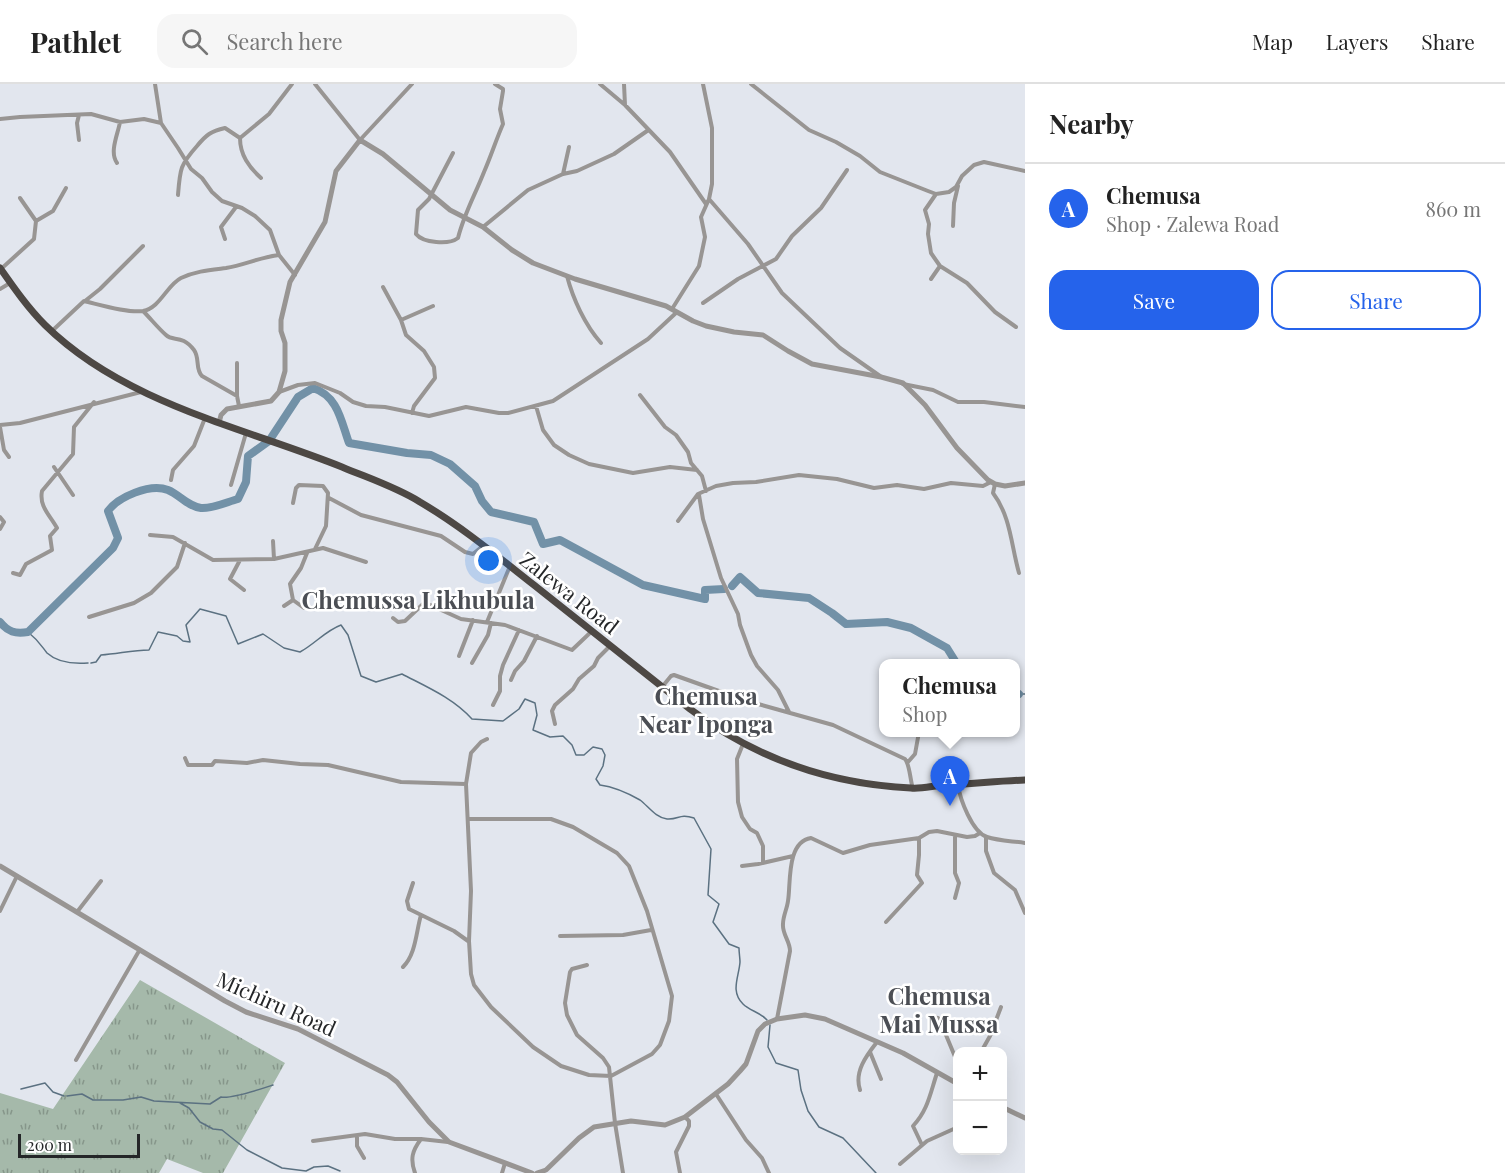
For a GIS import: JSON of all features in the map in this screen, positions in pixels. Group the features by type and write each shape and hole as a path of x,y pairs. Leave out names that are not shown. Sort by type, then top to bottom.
{"highway":[{"name":"Zalewa Road","path":"0,269 31,310 52,331 87,359 142,391 205,418 305,452 384,484 420,502 485,545 720,732 743,744 788,764 829,777 868,784 913,789 1025,780"}],"street":[{"path":"155,84 161,123 191,169 222,201 255,216 270,230 279,255 295,275"},
{"path":"240,138 269,114 292,84"},
{"path":"315,84 360,140 383,154 431,195 463,217 483,226 522,257 567,276 675,311 693,321 727,331 763,335 812,363 933,390 958,402 984,402 1025,407"},
{"path":"219,423 221,415 227,409 271,401 279,392 285,371 285,343 281,332 281,320 291,282 325,222 336,171 360,140 412,84"},
{"path":"453,153 431,195 419,208 417,214 417,237 428,242 455,241 458,238 463,217 503,124 500,109 503,89 495,84"},
{"path":"600,84 625,105 674,157 706,204"},
{"path":"624,84 625,105"},
{"path":"279,392 298,385 315,383 340,393 359,405 385,407 429,416 466,407 499,413 553,401 648,339 675,311 699,266 705,237 700,221 709,199 713,178 710,112 703,84"},
{"path":"751,84 805,128 860,156 876,170 936,194 949,192 959,184"},
{"path":"79,115 77,123 79,140"},
{"path":"0,119 96,115 120,122 144,119 161,123"},
{"path":"117,163 114,151 120,122"},
{"path":"178,195 180,173 185,158 209,132 225,128 240,138 249,167 261,178"},
{"path":"483,226 528,190 614,154 647,130"},
{"path":"563,174 569,147"},
{"path":"953,226 954,203 959,184 965,173 981,162 1025,171"},
{"path":"703,303 781,254 792,236 816,214 847,170"},
{"path":"36,221 53,212 66,189"},
{"path":"936,194 925,211 929,224 931,253 940,266 967,283 995,312 1016,327"},
{"path":"0,269 33,242 36,221 20,198"},
{"path":"709,199 748,244 782,293 840,348 881,377"},
{"path":"225,239 221,227 237,207"},
{"path":"52,331 100,289 143,246"},
{"path":"84,301 143,311 153,306 178,280 192,274 279,255"},
{"path":"931,279 940,266"},
{"path":"567,276 588,327 601,343"},
{"path":"0,290 10,283"},
{"path":"383,287 401,320 406,335 424,351 434,367 435,378 414,406 412,413"},
{"path":"401,320 433,306"},
{"path":"143,311 168,337 183,340 194,349 199,373 202,376 237,396"},
{"path":"237,363 239,406"},
{"path":"903,383 925,405 957,448 993,483 1005,486 1025,483"},
{"path":"9,458 4,450 0,426 20,423 142,391"},
{"path":"640,395 665,427 676,435 702,476 706,491"},
{"path":"14,573 20,575 26,564 52,550 50,536 57,528 45,512 40,497 44,486 73,454 74,427 94,402"},
{"path":"536,406 543,430 554,445 589,464 633,473 670,466 697,470"},
{"path":"171,480 172,470 194,446 205,418"},
{"path":"231,484 246,433"},
{"path":"54,467 73,495"},
{"path":"678,521 698,494 725,484 759,482 799,475 837,479 874,488 897,484 924,489 951,483 983,486 993,483"},
{"path":"993,483 993,493 1001,502 1008,520 1018,573"},
{"path":"293,503 296,488 299,485 326,488 329,498 326,526 315,549"},
{"path":"698,494 721,578 738,614 751,655 777,690 790,713"},
{"path":"329,498 361,515 441,536 465,552 473,554 485,545"},
{"path":"0,517 4,522 0,529"},
{"path":"150,535 165,535 185,543 213,560 274,559 315,549 330,550 366,562"},
{"path":"273,541 274,559"},
{"path":"89,616 134,603 151,593 177,567 185,543"},
{"path":"304,608 293,600 290,584 308,552"},
{"path":"240,560 230,579 244,590"},
{"path":"472,663 488,635 489,623 510,566"},
{"path":"284,606 293,600"},
{"path":"393,618 398,622 405,621 425,603 461,619 519,630 572,650 592,631"},
{"path":"459,656 473,620"},
{"path":"494,705 500,691 503,665 519,630"},
{"path":"511,680 537,636"},
{"path":"555,723 552,711 555,705 573,689 610,645"},
{"path":"662,687 674,675 732,696 833,725 908,762"},
{"path":"913,789 908,762 915,754 918,737"},
{"path":"469,819 546,818 573,828 625,860 634,873 672,996 669,1021 660,1045 652,1054 611,1076 589,1075 561,1066 533,1047 480,995 471,974 469,941 471,891 466,784 471,753 487,739"},
{"path":"743,744 737,759 738,802 742,817 750,829 758,833 763,846 763,863"},
{"path":"185,758 190,765 212,765 215,761 247,763 263,760 328,765 402,782 466,784"},
{"path":"958,784 964,808 980,833 986,837 1025,843"},
{"path":"777,1019 790,951 790,943 784,932 783,924 788,900 788,886 793,856 804,841 808,838 843,853 870,845 919,838 932,831 967,837 980,833"},
{"path":"955,835 956,873 959,883 955,898"},
{"path":"986,837 987,851 994,873 1015,891 1025,913"},
{"path":"886,922 922,883 916,875 920,855 919,838"},
{"path":"742,866 793,856"},
{"name":"Michiru Road","path":"0,866 139,951 246,1012 298,1029 388,1075 397,1082 429,1122 449,1142 532,1173"},
{"path":"0,910 17,875"},
{"path":"76,913 101,881"},
{"path":"412,883 407,905 413,911 469,941"},
{"path":"403,967 409,960 413,949 421,915"},
{"path":"560,936 623,935 651,930"},
{"path":"76,1060 139,951"},
{"path":"587,965 572,969 570,972 565,1003 567,1015 576,1035 607,1063 611,1076 615,1123 623,1173"},
{"path":"984,1047 1001,1007"},
{"path":"537,1173 546,1170 586,1131 594,1127 631,1121 665,1125 685,1117 716,1094 744,1067 761,1028 777,1019 800,1015 818,1017 903,1053 953,1082"},
{"path":"932,1017 938,1018 941,1023 953,1054"},
{"path":"860,1090 859,1072 877,1041"},
{"path":"870,1051 881,1079"},
{"path":"922,1145 913,1126 920,1120 929,1102 937,1073"},
{"path":"716,1094 746,1140 762,1158 769,1173"},
{"path":"1007,1109 1025,1118"},
{"path":"680,1173 676,1152 688,1126 689,1121 685,1117"},
{"path":"900,1164 935,1136 953,1129"},
{"path":"313,1141 332,1137 374,1134 395,1139 449,1142"},
{"path":"357,1136 357,1146 364,1158"},
{"path":"415,1173 411,1161 415,1146 421,1139"},
{"path":"502,1173 505,1163"}],"green space":[{"path":"140,980 285,1063 223,1173 203,1173 167,1159 159,1173 0,1173 0,1093 53,1109"}],"waterway":[{"path":"0,622 12,632 28,632 113,548 118,538 108,511 127,496 152,488 161,488 201,508 238,499 246,482 248,456 269,441 298,397 313,388 333,403 341,418 349,443 431,455 450,464 475,486 482,501 491,512 534,522 543,544 560,540 643,585 705,599 705,590 724,589"},
{"path":"732,586 740,577 758,593 809,598 846,624 887,622 911,628 947,648 954,659"},
{"path":"91,663 96,662 101,655 149,650 158,632 177,636 183,641 190,642 186,625 200,609 226,616 238,644 263,634 284,648 300,652 341,625 348,635 361,676 376,682 402,674 448,699 472,719 503,721 519,709 525,699 535,703 537,715 533,730 550,737 563,736 572,745 576,755 584,755 593,747 602,749 605,755 603,766 596,779 600,785 635,797 663,818 685,816 694,818 711,849 708,895 719,904 713,922 729,944 739,948 737,994 743,1004 767,1020"},
{"path":"28,632 47,653 56,659 72,663 88,663"},
{"path":"1020,694 1025,694"},
{"path":"770,1025 768,1047 776,1063 798,1070 801,1090 808,1111 819,1127 843,1138 876,1173"},
{"path":"21,1089 45,1083 53,1092 64,1096"},
{"path":"67,1096 82,1094 93,1100 123,1100 141,1097 154,1101 210,1104 221,1097 239,1095 273,1085"},
{"path":"180,1103 189,1108 200,1122 213,1129 222,1130 247,1150 282,1168 306,1171 314,1167 328,1166 340,1171"}],"place":[{"name":"Chemusa","path":"950,806"}],"district":[{"name":"Chemussa Likhubula","path":"418,599"},
{"name":"Chemusa Near Iponga","path":"706,709"},
{"name":"Chemusa Mai Mussa","path":"939,1009"}]}
